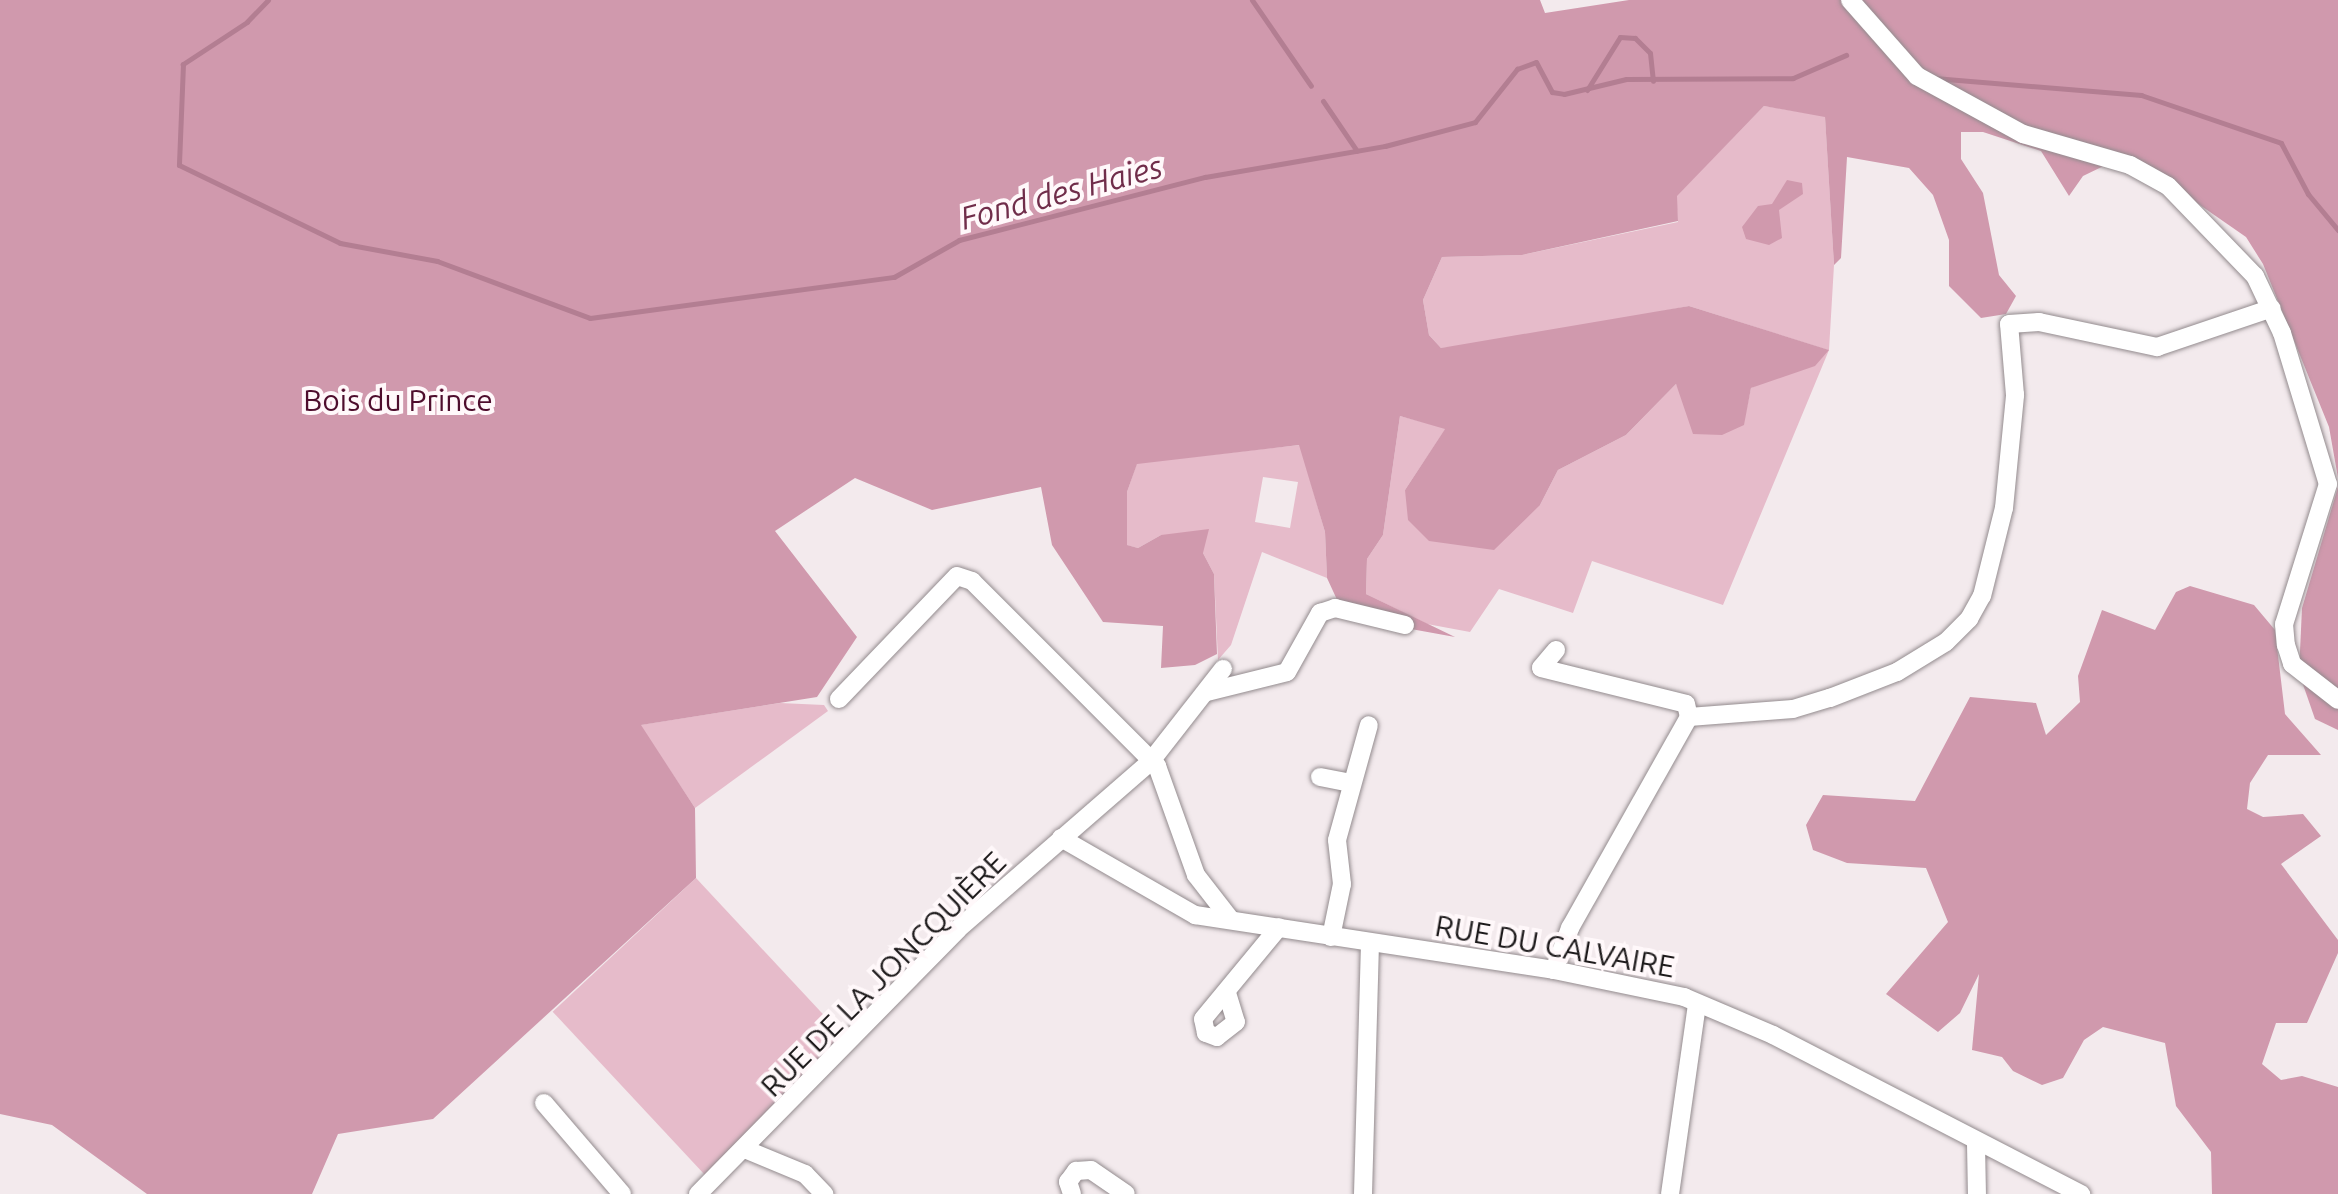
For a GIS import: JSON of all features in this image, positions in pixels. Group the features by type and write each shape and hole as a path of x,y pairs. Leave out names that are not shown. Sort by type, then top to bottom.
{"street":[{"path":"1850,0 1916,76 2024,134 2130,164 2168,186 2233,246 2272,308 2328,484 2284,624 2292,664 2338,700"},
{"path":"1689,717 1793,708 1830,698 1913,662 1968,619 1994,556 2006,492 2015,395 2009,324 2040,322 2157,347 2272,308"},
{"path":"839,699 957,576 972,581 1166,780 1196,876 1232,920"},
{"path":"1208,692 1287,672 1320,613 1335,608 1405,625"},
{"path":"1554,970 1570,928 1689,717 1686,704 1542,668 1556,650"},
{"path":"1150,761 1224,669"},
{"path":"1331,937 1342,884 1337,840 1369,726"},
{"name":"RUE DE LA JONCQUIÈRE","path":"698,1194 747,1150 920,966 1150,761"},
{"path":"1320,777 1350,783"},
{"name":"RUE DU CALVAIRE","path":"1061,838 1168,904 1331,937 1554,970 1698,1004 1773,1034 1976,1144 2081,1194"},
{"path":"1227,992 1280,927"},
{"path":"1363,1194 1370,943"},
{"path":"1670,1194 1698,1004"},
{"path":"544,1103 622,1194"},
{"path":"1976,1144 1978,1194"},
{"path":"747,1150 805,1174 824,1194"},
{"path":"1072,1194 1068,1182 1076,1170 1091,1170 1126,1194"}],"shaded area":[{"path":"1764,106 1825,116 1834,265 1829,350 1723,605 1592,561 1573,613 1499,589 1470,632 1427,624 1366,594 1367,559 1383,535 1400,416 1446,428 1405,490 1540,505 1558,470 1626,435 1676,384 1690,411 1743,425 1751,388 1828,350 1689,306 1487,345 1441,348 1429,335 1423,300 1442,257 1522,255 1678,222 1676,196"},
{"path":"1300,445 1325,532 1327,578 1262,552 1231,645 1218,660 1214,574 1203,553 1161,535 1138,548 1126,545 1127,492 1137,463","holes":["1263,477 1298,482 1290,528 1255,522"]},
{"path":"780,703 824,705 828,711 695,808 640,725"},
{"path":"696,878 849,1042 705,1175 553,1012"}],"green space":[{"name":"Bois du Prince","path":"0,0 1540,0 1545,13 1629,0 2338,0 2338,478 2329,427 2263,264 2246,237 2184,194 2114,161 2083,176 2069,196 2041,151 1983,132 1961,132 1961,159 1983,193 1999,275 2016,296 2006,314 1981,318 1949,286 1949,240 1933,195 1909,168 1847,157 1841,258 1834,265 1825,117 1764,106 1677,196 1678,221 1522,255 1442,257 1423,300 1429,335 1441,348 1689,306 1829,350 1815,366 1751,388 1744,425 1722,435 1693,434 1676,384 1626,435 1558,470 1540,505 1494,550 1429,541 1408,520 1405,490 1445,429 1400,416 1383,535 1367,559 1366,594 1455,637 1345,617 1327,578 1325,532 1299,445 1137,464 1127,492 1127,545 1138,548 1161,535 1209,529 1203,553 1214,574 1217,654 1195,665 1161,668 1163,626 1103,622 1052,545 1041,487 932,510 855,478 775,531 857,637 817,697 641,725 695,808 696,878 433,1119 338,1134 312,1194 147,1194 52,1125 0,1114"},
{"path":"1787,180 1802,183 1803,194 1779,210 1782,238 1769,245 1746,239 1742,227 1758,206 1772,204"},
{"path":"2338,487 2338,730 2315,719 2299,673 2302,608"},
{"path":"2190,586 2254,605 2275,630 2285,714 2321,755 2268,755 2250,783 2247,809 2263,817 2303,814 2321,836 2281,864 2338,940 2338,953 2307,1023 2276,1023 2262,1064 2281,1080 2302,1076 2338,1087 2338,1194 2212,1194 2211,1152 2176,1106 2165,1043 2103,1027 2084,1040 2063,1078 2042,1085 2013,1071 2002,1057 1972,1050 1979,974 1960,1013 1938,1032 1886,994 1948,922 1926,868 1847,863 1813,850 1806,825 1823,795 1915,801 1970,697 2036,703 2046,735 2080,702 2078,676 2102,610 2155,630 2176,592"}],"waterway":[{"name":"Fond des Haies","path":"268,0 247,22 183,64 179,165 340,243 437,261 590,318 894,277 959,240 1205,177 1385,146 1475,122 1517,69 1536,62 1552,92 1564,94 1626,79 1793,78 1846,55"},
{"path":"1252,0 1311,86"},
{"path":"1587,90 1620,37 1635,38 1650,53 1653,81"},
{"name":"Fond des Haies","path":"1934,78 2141,95 2281,143 2308,194 2338,230"},
{"path":"1323,101 1357,151"}]}
